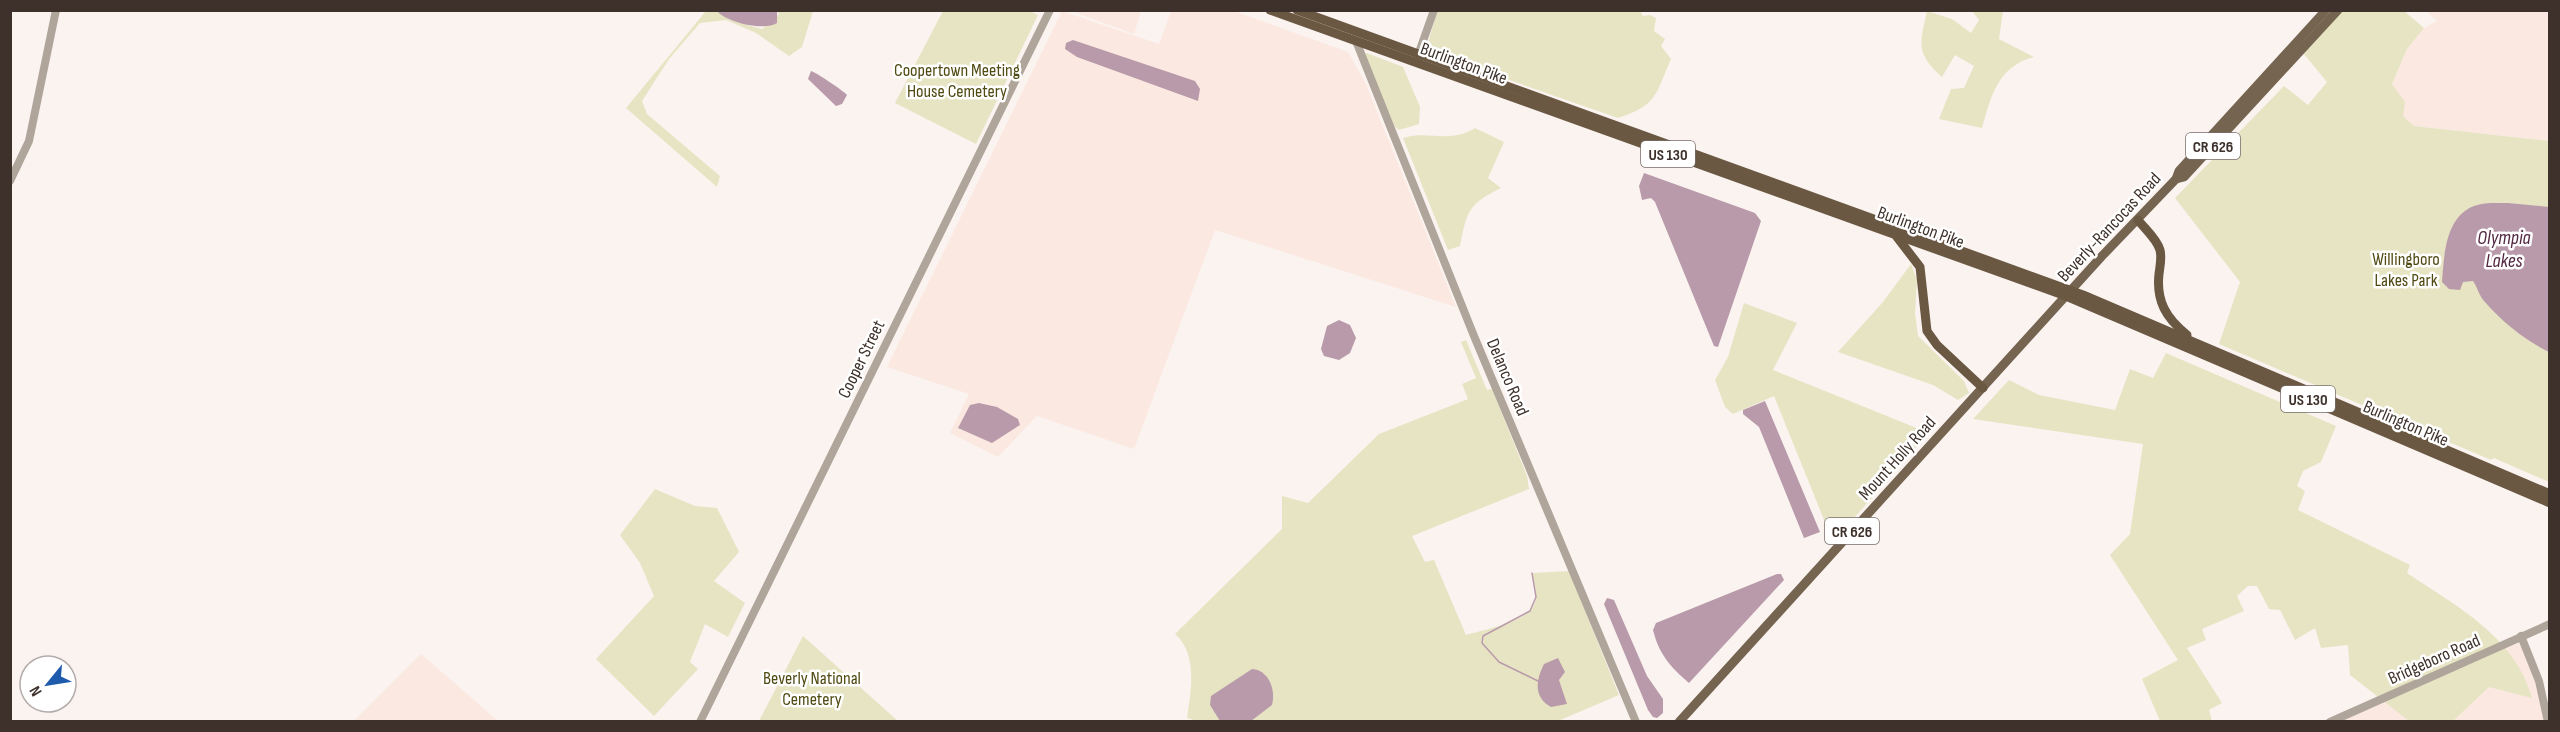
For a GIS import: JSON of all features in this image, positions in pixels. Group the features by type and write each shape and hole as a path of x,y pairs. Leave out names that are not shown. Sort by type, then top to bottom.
{"highway":[{"name":"Burlington Pike","path":"1270,10 1356,41 1417,58 2069,294 2195,342 2550,494"},
{"name":"Burlington Pike","path":"1297,10 1417,58 1895,235 2069,294 2550,503"},
{"path":"2138,220 2155,240 2160,251 2159,290 2162,306 2171,322 2195,342"},
{"path":"1895,235 1920,267 1928,331 1937,345 1983,388"}],"main road":[{"name":"Beverly-Rancocas Road","path":"2069,294 2176,179 2179,171 2326,10"},
{"name":"Beverly-Rancocas Road","path":"2176,179 2184,177 2338,10"},
{"name":"Mount Holly Road","path":"1679,722 2069,294"}],"street":[{"path":"10,181 29,141 56,10"},
{"name":"Cooper Street","path":"700,722 1050,10"},
{"path":"1417,58 1434,10"},
{"name":"Delanco Road","path":"1356,41 1474,336 1636,722"},
{"name":"Bridgeboro Road","path":"2330,722 2550,624"},
{"path":"2521,636 2539,681 2548,722"}],"shaded area":[{"path":"1062,11 1159,44 1171,11 1234,11 1348,52 1366,84 1456,307 1215,230 1134,449 1037,416 998,457 950,433 969,394 887,367"},
{"path":"1071,11 1141,11 1134,34"},
{"path":"2426,11 2549,11 2549,141 2414,126 2403,116 2392,84 2407,49 2424,28 2437,21"},
{"path":"2521,636 2548,721 2340,722"},
{"path":"421,654 498,721 354,721"}],"green space":[{"name":"Coopertown Meeting House Cemetery","path":"1027,10 1038,15 976,144 895,103 943,11"},
{"path":"706,11 717,11 730,20 762,29 779,14 777,11 813,11 802,47 789,56 756,33 726,20 700,23 669,59 642,101 647,114 720,176 717,187 626,108"},
{"path":"1437,11 1640,11 1643,16 1650,15 1656,18 1654,31 1665,39 1661,46 1671,59 1653,98 1640,109 1618,118 1432,53 1428,43"},
{"path":"1927,11 1952,19 1971,33 1979,20 1972,11 2003,11 1999,39 2034,57 2012,67 2004,75 1993,94 1982,128 1939,119 1951,89 1964,88 1974,66 1955,55 1942,77 1933,69 1922,47"},
{"name":"Willingboro Lakes Park","path":"2342,11 2404,11 2424,28 2407,49 2392,84 2405,102 2403,116 2414,126 2549,141 2549,482 2494,458 2491,460 2219,344 2240,282 2175,198 2284,86 2308,105 2327,82 2303,53"},
{"path":"1367,53 1403,67 1420,107 1419,124 1399,130 1394,126 1364,54"},
{"path":"1475,128 1504,142 1488,178 1501,188 1475,204 1467,216 1460,246 1448,250 1403,138 1422,135 1457,135"},
{"path":"1911,264 1917,280 1915,313 1918,336 1964,381 1969,393 1958,400 1933,385 1838,352 1883,302"},
{"path":"1744,303 1797,323 1773,370 1929,433 1833,542 1774,396 1733,414 1725,407 1715,380 1728,357"},
{"path":"1466,340 1487,390 1492,389 1527,476 1529,489 1412,536 1425,562 1434,560 1466,635 1513,621 1529,611 1536,597 1532,573 1569,571 1619,695 1558,721 1197,721 1187,718 1191,685 1190,662 1182,642 1175,634 1282,529 1282,496 1308,503 1379,434 1468,399 1462,384 1476,378 1461,342"},
{"path":"2166,353 2336,426 2321,462 2303,471 2297,486 2305,491 2298,510 2410,565 2407,573 2464,611 2498,640 2513,657 2524,676 2532,698 2489,687 2453,721 2409,721 2350,675 2348,645 2321,648 2315,628 2295,640 2280,610 2269,609 2257,586 2248,586 2237,596 2244,611 2202,629 2206,640 2187,648 2222,703 2209,710 2212,721 2160,721 2142,679 2178,660 2110,555 2130,534 2143,444 1973,419 2009,380 2039,395 2115,410 2130,369 2153,378"},
{"path":"655,489 695,506 717,508 739,552 714,581 745,603 728,637 705,624 690,662 698,669 654,716 596,659 654,596 640,563 620,535"},
{"name":"Beverly National Cemetery","path":"803,636 898,721 759,721"}],"water":[{"path":"717,11 777,11 777,23 755,26 729,19"},
{"path":"1073,40 1195,81 1200,89 1198,101 1077,57 1065,49 1066,43"},
{"path":"811,71 847,95 842,104 836,106 808,79"},
{"path":"1644,173 1755,213 1761,221 1718,347 1714,346 1655,202 1651,198 1642,200 1639,186"},
{"name":"Olympia Lakes","path":"2508,203 2549,207 2549,352 2514,330 2499,316 2483,300 2473,281 2463,282 2460,290 2449,289 2442,282 2445,249 2457,219 2464,211 2474,206"},
{"path":"1339,320 1350,325 1356,338 1350,353 1339,360 1324,356 1321,349 1327,326"},
{"path":"1765,401 1820,532 1804,538 1759,427 1743,414 1743,410"},
{"path":"979,403 997,407 1018,419 1020,425 992,443 958,428 970,405"},
{"path":"1781,574 1784,580 1689,683 1671,666 1655,639 1653,630 1656,623"},
{"path":"1607,598 1614,600 1647,676 1663,699 1663,713 1657,718 1653,717 1648,710 1604,604"},
{"path":"1558,658 1565,672 1559,680 1567,704 1551,707 1541,698 1538,682 1544,664"},
{"path":"1252,669 1263,673 1270,682 1273,693 1272,705 1251,721 1220,721 1210,705 1211,696"}],"waterway":[{"path":"1532,573 1536,597 1530,611 1483,636 1482,643 1499,662 1540,682"}]}
